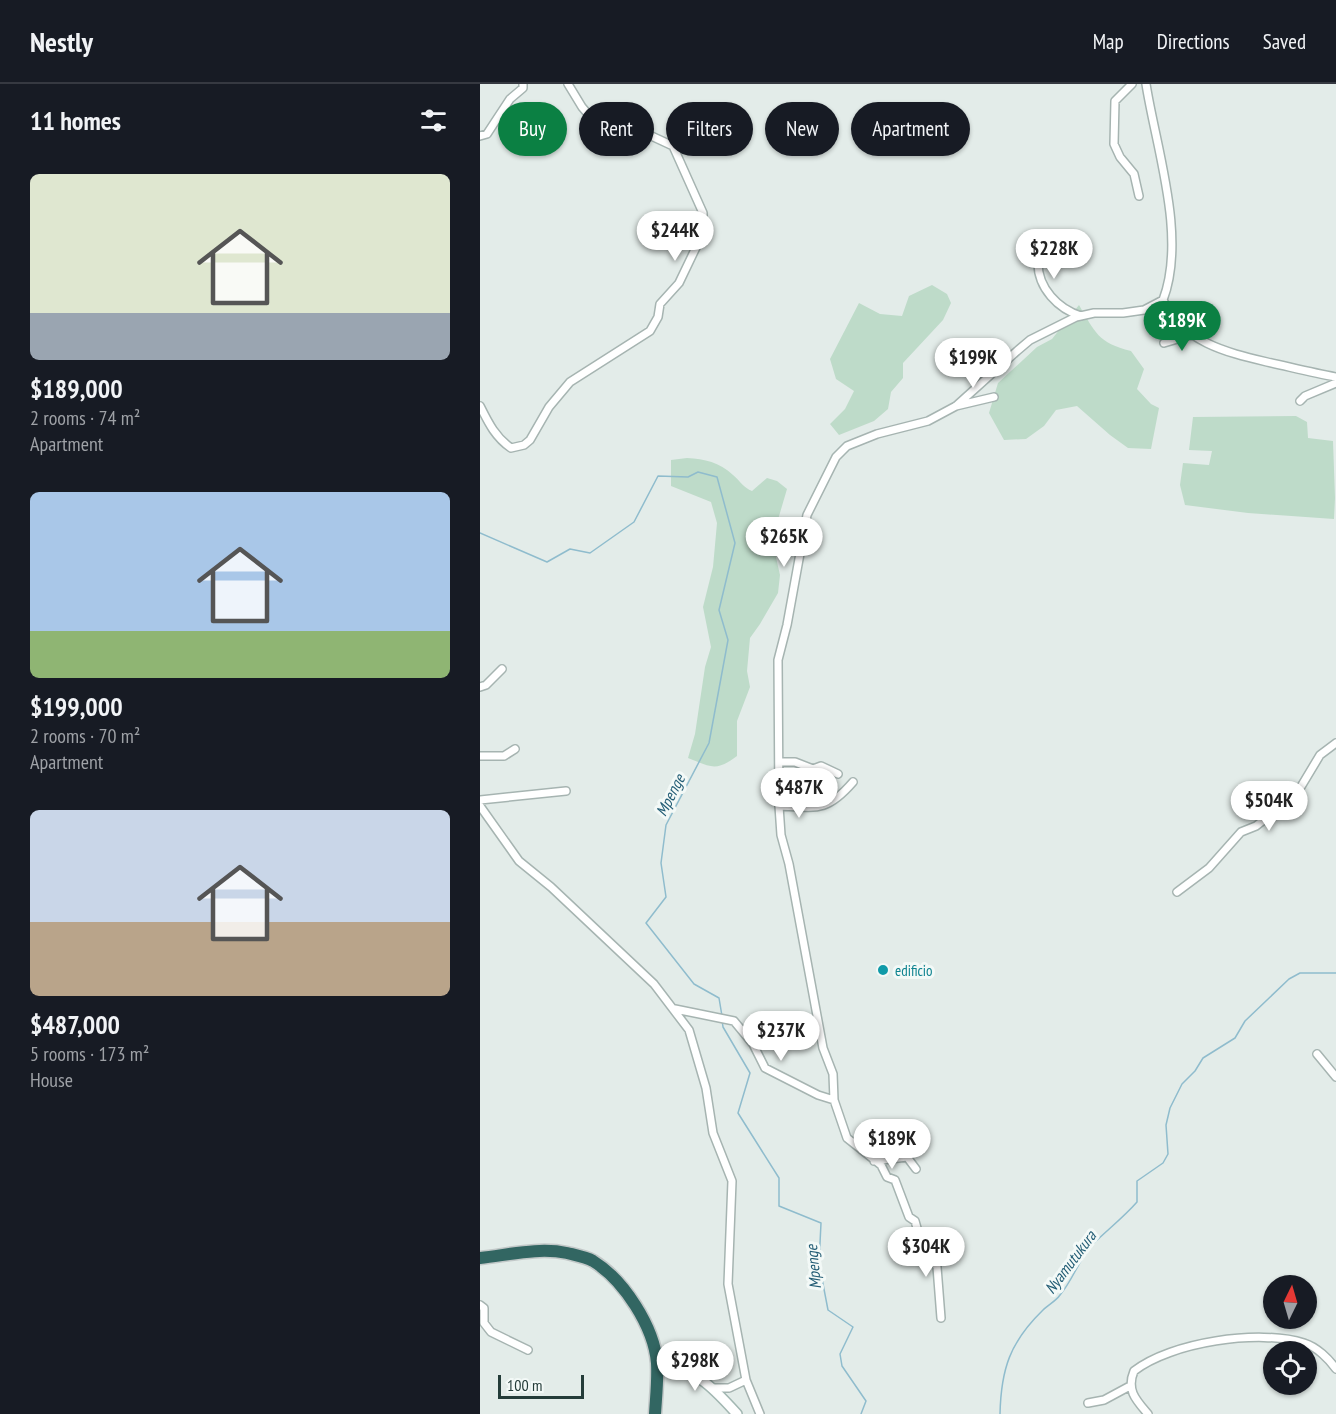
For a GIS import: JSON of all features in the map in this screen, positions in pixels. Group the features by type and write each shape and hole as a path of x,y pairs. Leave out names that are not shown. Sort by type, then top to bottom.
{"highway":[{"path":"480,1258 544,1251 565,1252 591,1260 624,1289 636,1307 652,1341 657,1362 655,1414"}],"main road":[{"path":"657,1362 683,1368 711,1388 737,1414"}],"street":[{"path":"480,136 488,133 510,99 523,88 523,84"},
{"path":"480,406 494,432 505,444 511,448 524,445 530,440 549,407 570,382 596,367 603,359 643,338 650,331 658,317 660,304 679,283 701,237 703,213 673,146 645,133 611,132 599,127 567,84"},
{"path":"1132,84 1115,101 1114,144 1120,157 1134,174 1139,196"},
{"path":"941,1318 937,1268 919,1235 915,1221 909,1217 896,1180 887,1177 880,1165 847,1138 834,1100 833,1074 823,1048 789,864 781,835 778,660 787,625 803,530 811,507 836,457 847,446 877,434 928,421 956,406 1030,340 1081,316 1144,310 1163,300 1173,259 1164,173 1146,84"},
{"path":"1025,247 1026,255 1038,263 1040,280 1044,288 1067,310 1081,316"},
{"path":"1163,300 1170,315 1191,335 1208,345 1336,377"},
{"path":"1164,343 1191,335"},
{"path":"1300,401 1305,396 1336,383"},
{"path":"956,406 994,397"},
{"path":"480,687 486,685 502,669"},
{"path":"1177,892 1209,868 1241,832 1256,826 1296,795 1320,755 1336,743"},
{"path":"480,756 504,756 515,749"},
{"path":"780,762 795,762 813,769 821,766 838,774"},
{"path":"779,806 825,806 837,800 853,782"},
{"path":"480,800 566,791"},
{"path":"480,806 519,861 551,886 654,984 689,1030 706,1088 713,1133 732,1181 728,1284 746,1380 760,1414"},
{"path":"675,1009 734,1021 753,1044 765,1068 818,1095 834,1100"},
{"path":"1317,1054 1336,1077"},
{"path":"874,1161 907,1157 916,1169"},
{"path":"480,1305 484,1308 484,1323 491,1332 528,1350"},
{"path":"1148,1414 1136,1400 1130,1386 1134,1371 1152,1358 1210,1342 1234,1338 1305,1343 1329,1359 1336,1369"},
{"path":"711,1388 729,1388 746,1380"},
{"path":"1088,1403 1104,1400 1130,1386"}],"green space":[{"path":"932,285 947,294 951,303 943,320 903,363 903,378 891,392 888,409 874,421 839,435 830,424 845,409 854,391 836,379 830,359 859,303 880,314 902,316 909,296"},
{"path":"1079,305 1104,340 1131,351 1144,369 1137,389 1151,404 1159,408 1151,449 1128,448 1077,406 1056,410 1044,426 1026,439 1004,440 989,413 998,383 1037,347 1052,339"},
{"path":"1296,416 1307,422 1308,438 1333,441 1334,519 1248,513 1185,505 1180,485 1183,463 1209,465 1212,451 1189,450 1193,417"},
{"path":"687,458 717,464 752,491 767,478 777,481 787,489 772,540 780,575 778,593 750,638 747,671 750,687 737,721 737,756 718,766 708,766 688,758 695,734 705,667 711,647 703,607 713,567 717,523 711,502 671,486 671,460"}],"waterway":[{"name":"Mpenge","path":"480,533 547,562 570,549 590,553 634,522 658,476 688,477 698,472 717,477 735,543 719,610 728,640 709,743 666,825 661,863 666,897 646,923 694,984 719,998 722,1016"},
{"name":"Nyamutukura","path":"1000,1414 1005,1370 1022,1333 1058,1297 1093,1244 1137,1202 1137,1181 1163,1163 1168,1154 1166,1125 1170,1108 1182,1084 1195,1071 1203,1058 1235,1038 1245,1021 1289,979 1300,973 1336,973"},
{"name":"Mpenge","path":"722,1020 723,1027 750,1073 738,1113 779,1178 779,1206 821,1223 819,1263 828,1310 853,1327 840,1354 842,1366 866,1401 861,1414"}],"place":[{"name":"edificio","path":"883,970"}]}
